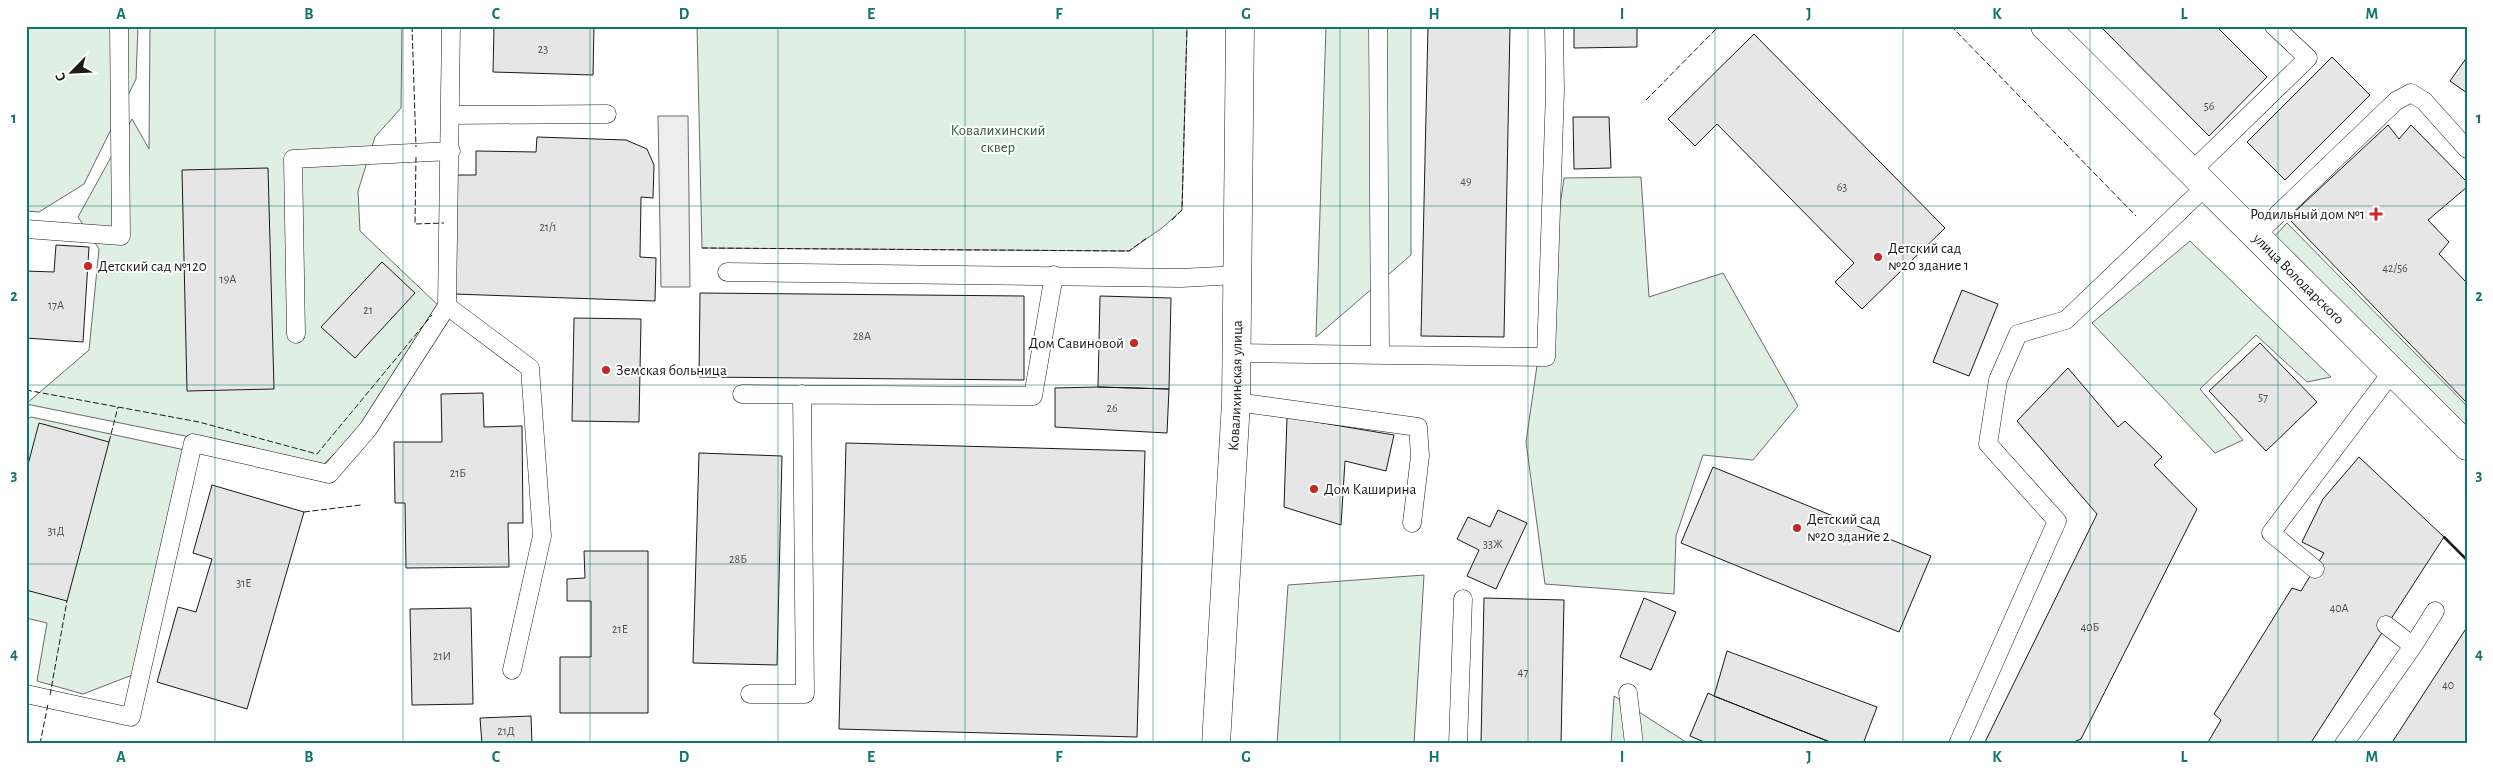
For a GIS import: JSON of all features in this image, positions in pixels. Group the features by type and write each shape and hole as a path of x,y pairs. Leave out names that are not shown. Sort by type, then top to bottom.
{"street":[{"name":"Ковалихинская улица","path":"1216,744 1236,402 1240,26"},
{"name":"улица Володарского","path":"2045,26 2467,446"}],"lane":[{"path":"26,229 121,236 119,26"},
{"path":"26,694 131,717 193,443 329,474 368,428 447,306 451,152 451,26"},
{"path":"1378,26 1380,355"},
{"path":"1236,353 1546,357 1555,90 1554,26"},
{"path":"1958,744 2057,521 1988,444 1998,380 2018,334 2066,320 2199,179 2308,58 2274,26"},
{"path":"2255,236 2396,101 2411,93 2424,101 2467,148"},
{"path":"451,115 607,114"},
{"path":"296,334 293,159 451,152"},
{"path":"727,272 1181,278 1238,275"},
{"path":"742,394 1033,396 1054,275"},
{"path":"447,306 530,368 542,536 512,670"},
{"path":"2315,569 2270,533 2392,372"},
{"path":"750,694 805,694 802,394"},
{"path":"1236,402 1418,428 1420,456 1412,523"},
{"path":"1458,744 1463,599"},
{"path":"2344,744 2413,646 2435,611"},
{"path":"2386,625 2413,646"},
{"path":"1628,693 1634,744"}],"green space":[{"path":"26,26 138,26 136,79 84,184 39,212 26,211"},
{"path":"150,26 402,26 401,108 375,137 358,191 360,231 440,307 363,425 324,464 26,404 89,350 99,249 78,217 132,119 149,149"},
{"name":"Ковалихинский сквер","path":"697,26 1187,26 1182,210 1162,228 1129,251 702,248"},
{"path":"1326,26 1411,26 1411,255 1316,337"},
{"path":"1641,177 1649,297 1723,273 1798,406 1753,460 1703,455 1676,536 1674,594 1545,584 1526,442 1564,178"},
{"path":"2287,223 2467,406 2467,432 2273,238"},
{"path":"2190,241 2331,377 2307,382 2256,335 2200,389 2243,440 2215,453 2092,323"},
{"path":"31,417 185,450 135,674 83,694 37,681 47,623 26,618 26,420"},
{"path":"1424,575 1414,744 1277,744 1288,585"},
{"path":"1614,696 1689,744 1611,744"}],"shaded area":[{"path":"658,116 688,116 690,287 661,287"}],"building":[{"path":"494,26 594,26 593,75 493,72"},
{"path":"1428,26 1510,26 1504,337 1421,336"},
{"path":"1574,26 1637,26 1637,47 1574,48"},
{"path":"2100,26 2216,26 2267,77 2209,136"},
{"path":"1754,34 1945,228 1862,309 1835,282 1854,263 1717,124 1695,146 1668,119"},
{"path":"2332,57 2370,95 2285,180 2247,142"},
{"path":"2467,57 2467,93 2450,81"},
{"path":"1573,117 1609,117 1611,168 1574,169"},
{"path":"2388,125 2399,139 2411,125 2467,182 2467,187 2428,220 2449,242 2439,254 2467,283 2467,403 2288,218"},
{"path":"537,137 626,140 647,149 654,165 653,198 641,197 640,257 656,258 655,301 454,294 457,175 476,175 476,151 536,152"},
{"path":"268,168 274,389 187,391 182,170"},
{"path":"56,245 89,247 83,342 26,338 26,271 54,272"},
{"path":"382,262 415,293 355,358 321,327"},
{"path":"1962,290 1998,304 1969,376 1933,362"},
{"path":"700,293 1024,296 1024,380 699,377"},
{"name":"Дом Савиновой","path":"1100,296 1171,298 1169,389 1098,387"},
{"name":"Земская больница","path":"574,318 641,319 639,422 572,421"},
{"path":"2260,343 2317,402 2266,451 2209,391"},
{"path":"2068,368 2118,427 2125,421 2162,457 2154,465 2197,509 2081,739 2069,744 1984,744 2097,514 2017,421"},
{"path":"1055,388 1169,389 1167,433 1055,427"},
{"path":"483,393 484,427 522,426 523,523 508,523 509,567 406,568 405,503 395,503 394,442 442,442 441,394"},
{"name":"Дом Каширина","path":"1287,417 1394,435 1386,471 1345,461 1341,525 1284,507"},
{"path":"39,423 109,442 67,601 26,590 26,472"},
{"path":"846,443 1145,451 1137,737 839,729"},
{"path":"699,453 782,456 777,665 693,663"},
{"path":"2359,457 2444,537 2310,744 2207,744 2221,720 2214,714 2292,588 2301,591 2324,553 2302,542 2323,499"},
{"path":"1713,467 1931,556 1899,632 1681,543"},
{"path":"212,485 304,512 247,709 157,682 178,607 196,612 212,559 193,553"},
{"path":"1498,510 1527,523 1496,589 1467,576 1479,550 1457,539 1468,517 1490,527"},
{"path":"584,551 648,551 648,713 560,713 560,657 591,657 591,601 567,601 567,579 585,578"},
{"path":"1484,598 1564,600 1561,744 1481,744"},
{"path":"1644,598 1676,612 1651,670 1620,657"},
{"path":"471,608 473,704 412,705 410,609"},
{"path":"2467,627 2467,744 2391,744"},
{"path":"1727,651 1877,707 1863,744 1835,744 1714,696"},
{"path":"1708,693 1835,744 1709,744 1690,736"},
{"path":"531,716 532,744 482,744 480,718"}],"fence":[{"path":"412,26 416,147"},
{"path":"1172,220 1182,210 1187,26"},
{"path":"1646,100 1719,26"},
{"path":"1951,26 2136,216"},
{"path":"416,157 415,224 444,223"},
{"path":"702,248 1129,251 1148,237"},
{"path":"26,390 199,422 317,454 432,315"},
{"path":"109,442 118,407"},
{"path":"304,512 361,505"},
{"path":"50,695 67,601"},
{"path":"40,744 48,704"}],"wall":[{"path":"2444,537 2467,560"}],"place":[{"name":"Родильный дом №1","path":"2376,214"},
{"name":"Детский сад №20 здание 1","path":"1878,257"},
{"name":"Детский сад №120","path":"88,266"},
{"name":"Дом Савиновой","path":"1134,343"},
{"name":"Земская больница","path":"606,370"},
{"name":"Дом Каширина","path":"1314,489"},
{"name":"Детский сад №20 здание 2","path":"1797,528"}]}
